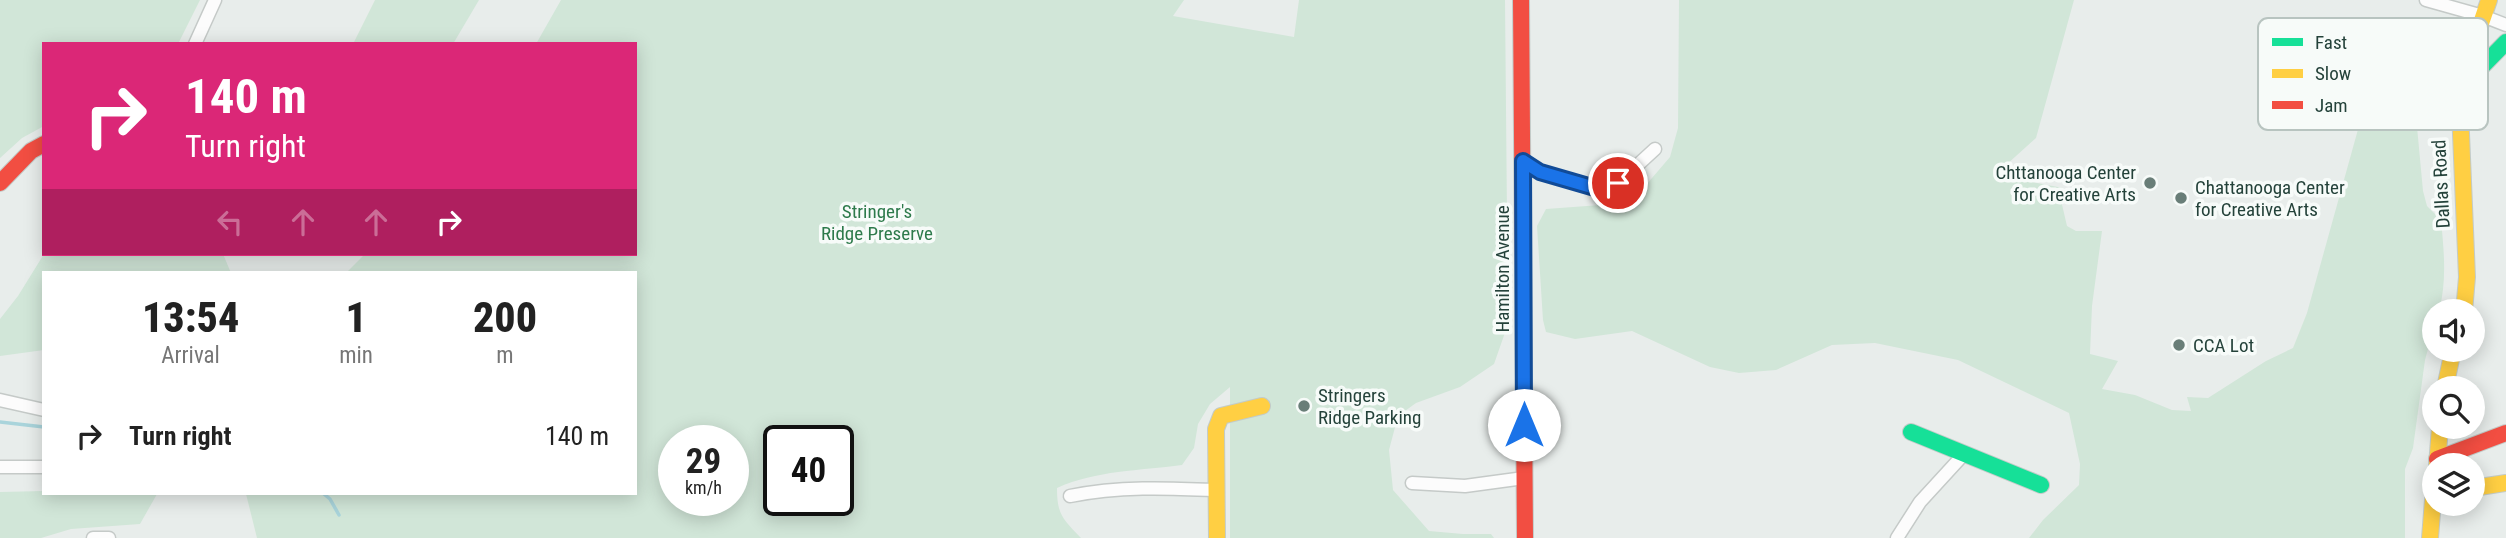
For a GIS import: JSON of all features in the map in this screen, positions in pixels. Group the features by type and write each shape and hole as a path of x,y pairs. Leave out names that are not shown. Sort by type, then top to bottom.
{"street":[{"path":"196,42 215,0"},
{"name":"Hamilton Avenue","path":"1521,0 1525,538"},
{"path":"2426,0 2486,8 2506,25"},
{"path":"2488,61 2506,42"},
{"name":"Dallas Road","path":"2461,130 2465,299"},
{"path":"0,183 31,152 42,145"},
{"path":"1523,161 1540,172 1602,190 1618,183 1655,149"},
{"path":"0,400 42,410"},
{"path":"1217,538 1216,429 1221,416 1262,406"},
{"path":"1911,432 2040,485"},
{"path":"2458,453 2506,433"},
{"path":"1897,538 1920,502 1964,454"},
{"path":"0,467 42,467"},
{"path":"1412,483 1465,486 1524,478"},
{"path":"2485,486 2506,483"},
{"path":"1070,496 1102,489 1216,490"},
{"path":"2430,538 2432,516"},
{"path":"93,538 109,538"}],"green space":[{"path":"0,0 200,0 179,42 42,42 42,127 22,138 0,158"},
{"path":"375,0 479,0 454,42 354,42"},
{"name":"Stringer's Ridge Preserve","path":"561,0 1184,0 1173,16 1294,37 1299,0 1505,0 1508,324 1494,364 1460,387 1416,403 1398,416 1389,450 1393,490 1429,531 1491,534 1494,538 1230,538 1230,387 1210,404 1198,424 1194,448 1182,465 1103,474 1057,488 1062,516 1081,538 257,538 246,495 637,495 637,271 348,271 363,256 637,256 637,42 537,42"},
{"path":"1679,0 2074,0 2036,138 1995,175 2063,188 2060,196 2067,226 2076,231 2102,231 2092,306 2090,354 2118,361 2102,389 2135,395 2172,410 2191,411 2187,397 2208,398 2266,361 2293,348 2307,313 2358,130 2417,130 2423,191 2427,206 2441,220 2444,266 2442,299 2422,299 2422,362 2425,362 2413,448 2405,469 2405,538 2029,538 2043,520 2079,485 2080,464 2069,413 1958,360 1875,343 1832,345 1776,370 1739,373 1710,367 1632,331 1575,339 1546,332 1537,226 1546,209 1614,204 1646,185 1670,157 1678,128"},
{"path":"43,256 224,256 230,271 42,271 42,350 0,356 0,319"},
{"path":"42,491 42,495 156,495 140,524 71,529 41,538 0,538 0,492"}],"waterway":[{"path":"0,422 42,427"},
{"path":"325,495 339,515"}],"traffic: fast":[{"path":"2488,60 2506,42"},
{"path":"1911,432 2041,485"}],"traffic: slow":[{"path":"2483,18 2489,0"},
{"path":"2461,130 2467,277 2465,299"},
{"path":"2448,376 2450,362"},
{"path":"1217,538 1216,429 1221,416 1262,406"},
{"path":"2438,453 2439,439"},
{"path":"2485,486 2506,483"},
{"path":"2430,538 2432,516"}],"traffic: jam":[{"path":"1521,0 1525,538"},
{"path":"0,183 31,151 42,145"},
{"path":"2453,453 2506,433"}],"place":[{"name":"Chttanooga Center for Creative Arts","path":"2150,183"},
{"name":"Chattanooga Center for Creative Arts","path":"2181,198"},
{"name":"CCA Lot","path":"2179,345"},
{"name":"Stringers Ridge Parking","path":"1304,406"}],"route":[{"path":"1524,425 1523,161 1540,172 1602,190 1618,183"}]}
